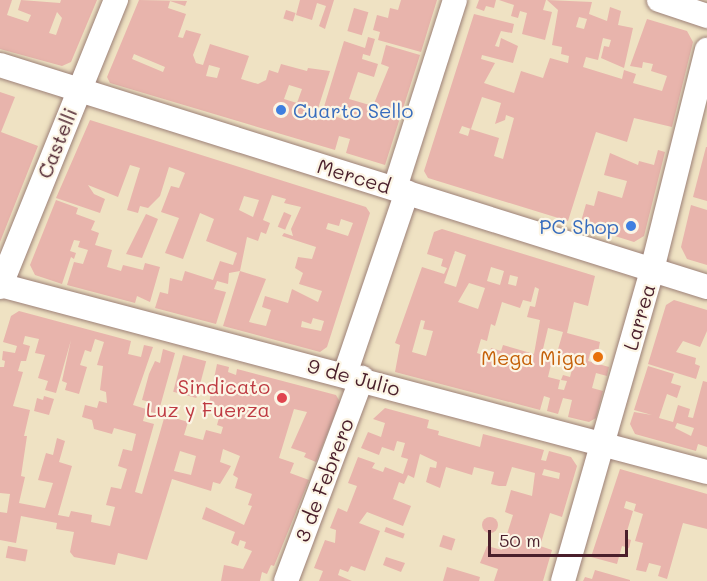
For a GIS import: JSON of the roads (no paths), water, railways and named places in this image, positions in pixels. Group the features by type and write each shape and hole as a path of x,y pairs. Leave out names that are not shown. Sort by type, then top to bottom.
{"street":[{"name":"Castelli","path":"0,286 116,0"},
{"name":"3 de Febrero","path":"286,581 354,376 401,190 455,0"},
{"path":"658,0 707,16"},
{"name":"Larrea","path":"563,581 652,270 707,50"},
{"name":"Merced","path":"0,65 707,287"},
{"name":"9 de Julio","path":"0,286 354,376 707,472"}],"place":[{"name":"Cuarto Sello","path":"281,110"},
{"name":"PC Shop","path":"631,226"},
{"name":"Mega Miga","path":"598,357"},
{"name":"Sindicato Luz y Fuerza","path":"282,398"}]}
